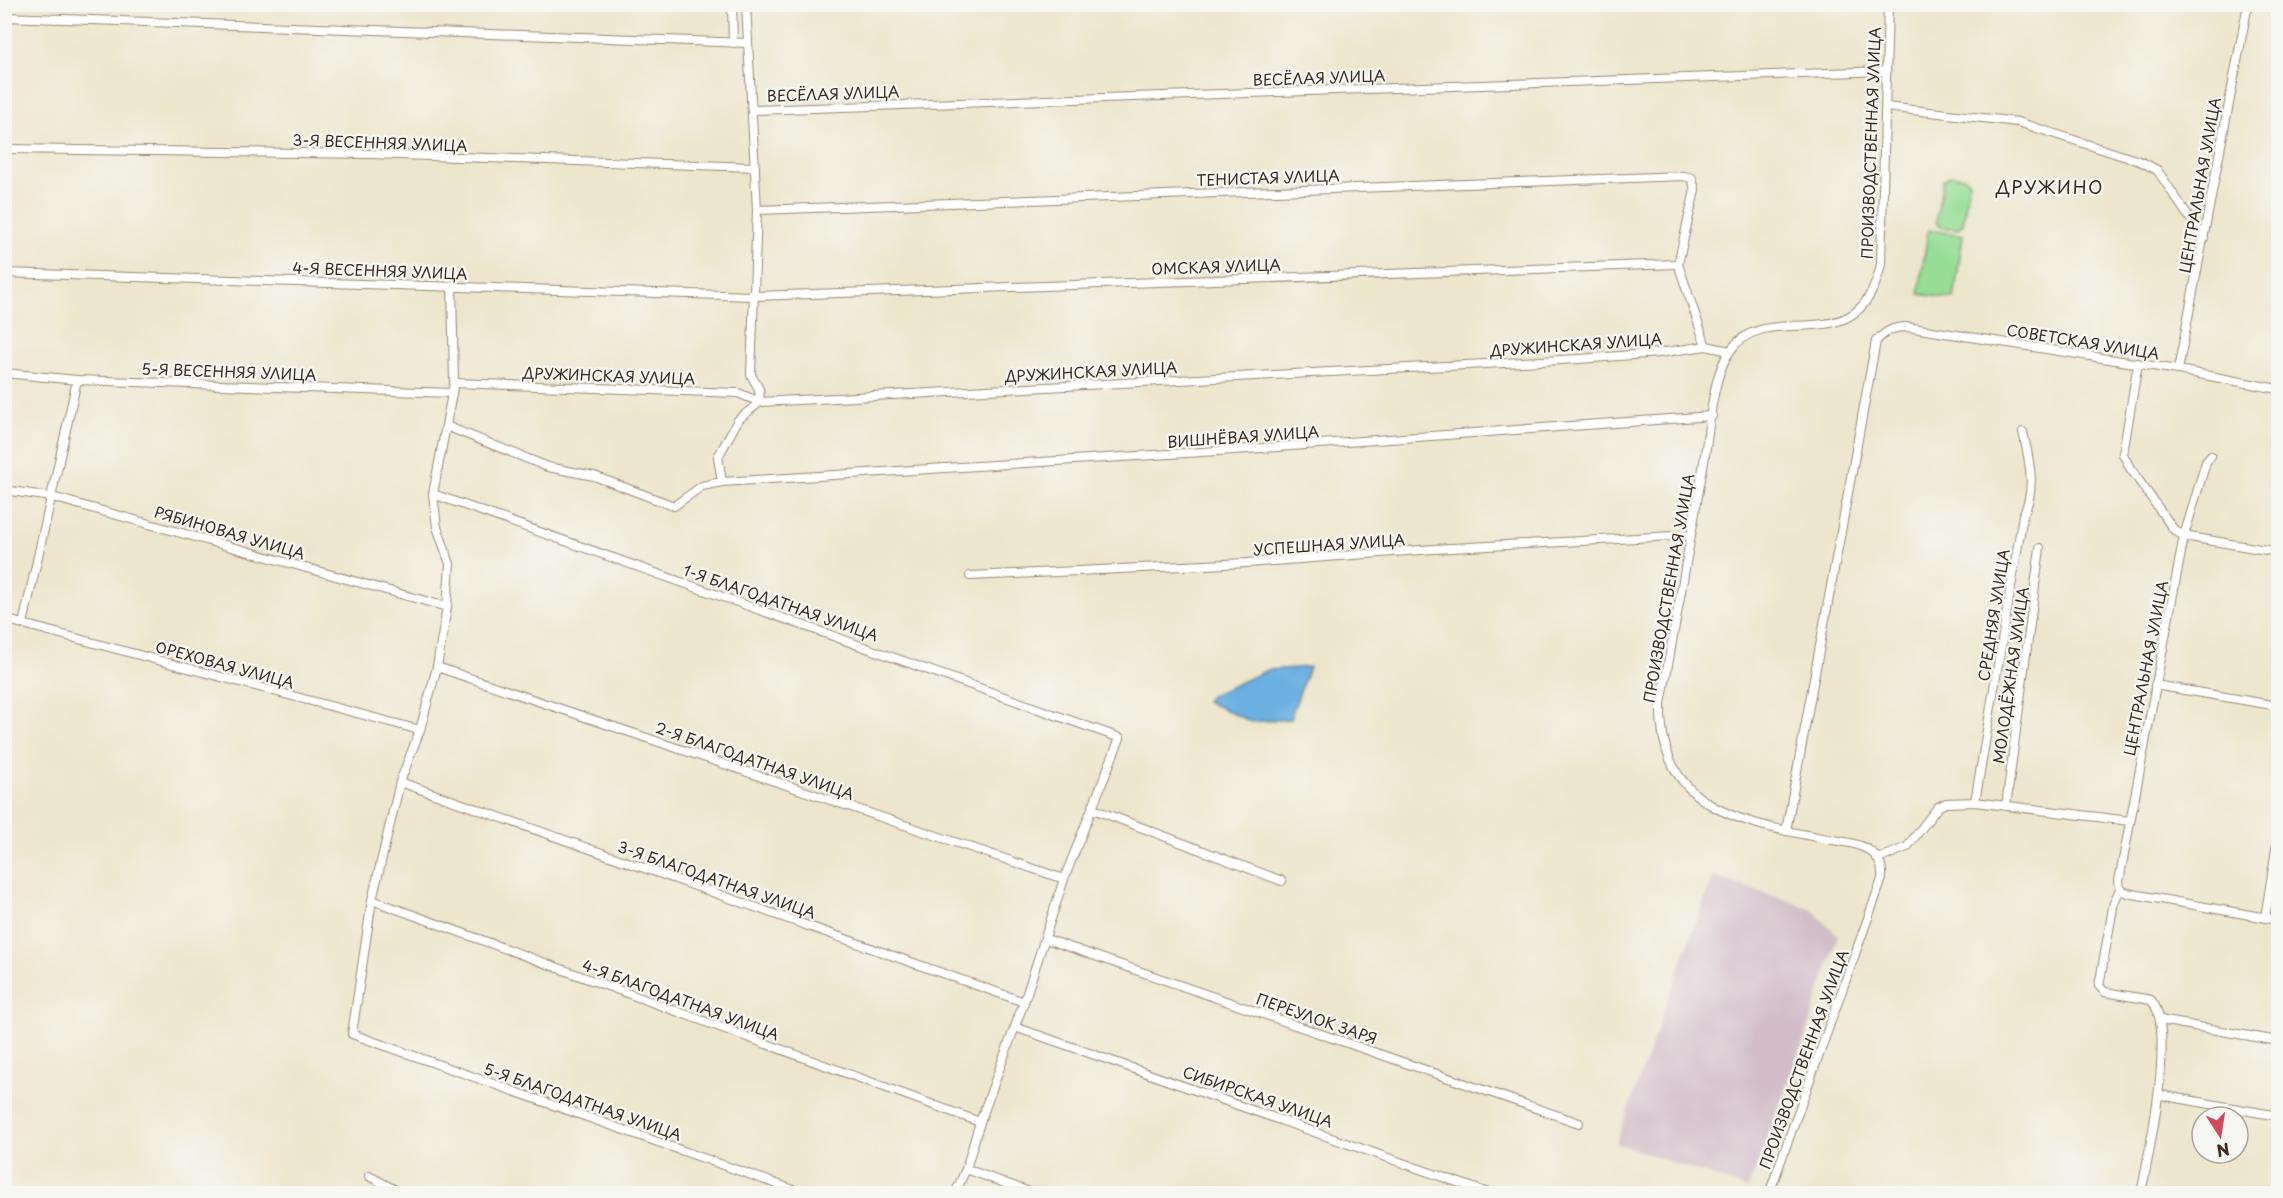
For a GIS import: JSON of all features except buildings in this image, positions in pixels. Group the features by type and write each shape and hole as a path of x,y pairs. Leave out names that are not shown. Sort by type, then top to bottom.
{"street":[{"path":"732,4 733,43"},
{"path":"722,482 718,457 738,420 760,402 759,389 751,375 757,210 746,4"},
{"name":"ПРОИЗВОДСТВЕННАЯ УЛИЦА","path":"1768,1194 1882,879 1882,868 1878,859 1870,851 1859,846 1733,817 1707,804 1683,782 1667,755 1660,731 1661,704 1720,374 1730,351 1746,336 1755,333 1841,320 1857,313 1868,302 1876,286 1881,264 1888,4"},
{"name":"ЦЕНТРАЛЬНАЯ УЛИЦА","path":"2178,370 2204,239 2225,114 2248,4"},
{"path":"4,17 748,42"},
{"name":"ВЕСЁЛАЯ УЛИЦА","path":"753,110 1886,71"},
{"path":"1886,107 2018,122 2094,144 2142,162 2157,170 2204,239"},
{"name":"3-Я ВЕСЕННЯЯ УЛИЦА","path":"4,148 370,154 755,167"},
{"name":"ТЕНИСТАЯ УЛИЦА","path":"757,210 1684,176 1692,178 1695,190 1678,264"},
{"path":"1678,264 1706,346"},
{"name":"ОМСКАЯ УЛИЦА","path":"754,296 1678,264"},
{"name":"4-Я ВЕСЕННЯЯ УЛИЦА","path":"4,273 754,296"},
{"path":"372,900 400,782 420,730 436,667 447,607 450,564 437,526 433,494 453,388 452,285"},
{"name":"СОВЕТСКАЯ УЛИЦА","path":"1786,831 1876,341 1894,327 1907,327 2138,363 2278,389"},
{"name":"ДРУЖИНСКАЯ УЛИЦА","path":"453,388 738,393 760,402 1579,359 1659,353 1706,346 1730,351"},
{"path":"2138,363 2123,454 2168,523 2184,536 2278,552"},
{"name":"5-Я ВЕСЕННЯЯ УЛИЦА","path":"4,373 77,380 453,388"},
{"path":"23,624 77,380"},
{"name":"ВИШНЁВАЯ УЛИЦА","path":"446,426 548,467 594,476 674,506 702,486 722,482 1712,416"},
{"name":"СРЕДНЯЯ УЛИЦА","path":"1975,802 2023,514 2028,506 2032,470 2023,432"},
{"name":"ЦЕНТРАЛЬНАЯ УЛИЦА","path":"2160,1020 2156,1005 2151,1000 2105,992 2099,986 2114,902 2120,889 2119,880 2184,536 2206,462 2211,456"},
{"name":"РЯБИНОВАЯ УЛИЦА","path":"4,490 52,497 447,607"},
{"name":"1-Я БЛАГОДАТНАЯ УЛИЦА","path":"433,494 1120,738 1093,809"},
{"name":"УСПЕШНАЯ УЛИЦА","path":"970,576 1247,563 1434,549 1691,535"},
{"name":"МОЛОДЁЖНАЯ УЛИЦА","path":"2006,806 2040,548"},
{"name":"ОРЕХОВАЯ УЛИЦА","path":"4,619 420,730"},
{"name":"2-Я БЛАГОДАТНАЯ УЛИЦА","path":"436,667 1064,879"},
{"path":"2155,685 2278,706"},
{"name":"3-Я БЛАГОДАТНАЯ УЛИЦА","path":"400,782 1024,1002"},
{"path":"1878,859 1907,847 1938,807 1946,803 1975,802 2130,821"},
{"path":"955,1194 966,1169 980,1122 1046,939 1064,879 1093,809 1282,881"},
{"path":"2265,918 2278,837"},
{"path":"2120,889 2127,893 2278,920"},
{"name":"5-Я БЛАГОДАТНАЯ УЛИЦА","path":"372,900 352,1034 805,1194"},
{"name":"4-Я БЛАГОДАТНАЯ УЛИЦА","path":"372,900 980,1122"},
{"name":"ПЕРЕУЛОК ЗАРЯ","path":"1046,939 1579,1123"},
{"path":"2141,1194 2160,1095 2160,1020 2278,1041"},
{"name":"СИБИРСКАЯ УЛИЦА","path":"1015,1028 1491,1194"},
{"path":"2160,1095 2278,1116"},
{"path":"966,1169 1035,1194"},
{"path":"369,1176 403,1194"}],"shaded area":[{"path":"1713,876 1810,908 1838,935 1804,1040 1748,1189 1616,1143"}],"green space":[{"path":"1951,175 1964,177 1969,182 1963,224 1957,229 1942,227 1936,222 1943,180"},
{"path":"1928,230 1963,235 1954,299 1919,294"}],"water":[{"path":"1309,667 1290,719 1251,722 1206,701 1210,696 1267,670"}],"district":[{"name":"ДРУЖИНО","path":"2050,186"}]}
